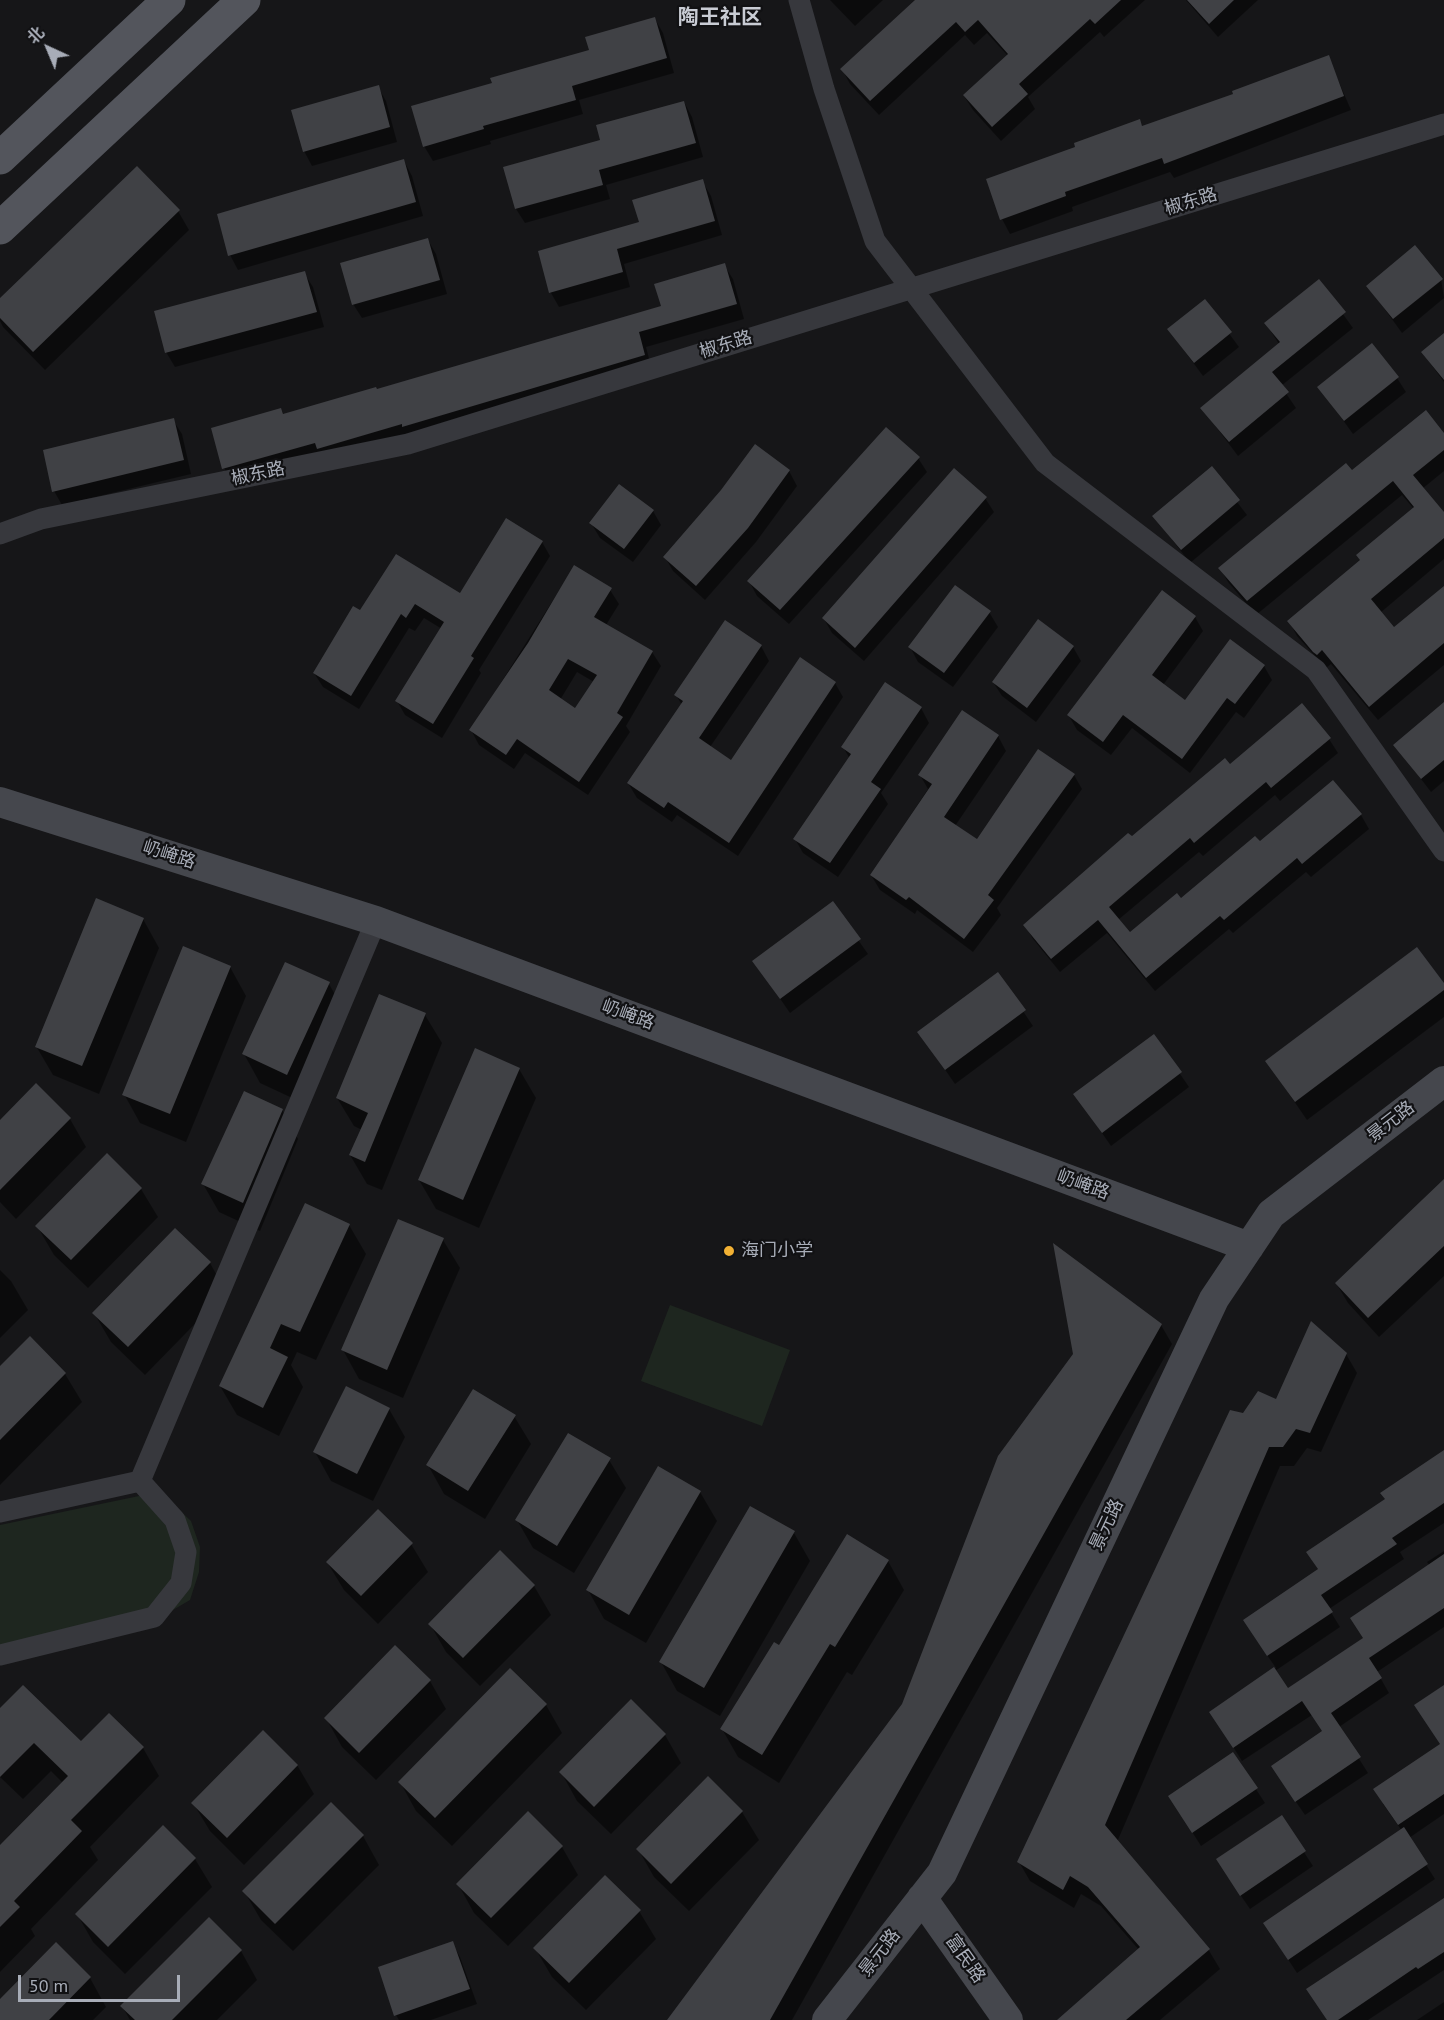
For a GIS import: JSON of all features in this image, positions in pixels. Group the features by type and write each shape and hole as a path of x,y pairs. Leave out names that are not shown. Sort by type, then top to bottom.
{"main road":[{"path":"0,158 169,0"},
{"path":"0,228 244,0"}],"street":[{"path":"799,0 824,88 875,241 1045,463 1316,670 1444,851"},
{"name":"椒东路","path":"0,534 41,519 408,444 1444,124"},
{"name":"屷崦路","path":"0,802 376,921 1249,1247"},
{"path":"140,1481 376,921"},
{"name":"景元路","path":"827,2020 942,1873 1214,1299 1271,1214 1444,1081"},
{"path":"0,1512 140,1481"},
{"path":"0,1654 154,1617 181,1583 186,1552 175,1520 140,1481"},
{"name":"富民路","path":"922,1898 1008,2020"}],"shaded area":[{"path":"670,1305 790,1350 762,1426 641,1381"},
{"path":"139,1496 169,1500 191,1521 200,1547 199,1572 190,1600 166,1614 0,1648 0,1525"}],"building":[{"path":"915,0 1121,0 1095,24 1090,19 1019,84 1028,94 992,127 963,95 1008,54 978,20 965,32 956,22 870,101 840,69"},
{"path":"1187,0 1234,0 1209,24"},
{"path":"655,17 667,58 572,86 576,100 483,126 484,129 423,147 411,106 492,83 490,78 589,50 585,37"},
{"path":"1329,55 1344,96 1164,164 1162,158 1065,192 1066,196 1000,220 986,179 1075,147 1074,143 1140,119 1142,126 1233,94 1232,91"},
{"path":"379,85 390,127 303,152 291,110"},
{"path":"684,101 696,143 599,170 603,185 515,209 503,167 600,140 596,125"},
{"path":"404,159 416,202 228,256 217,214"},
{"path":"137,166 180,210 33,352 0,318 0,298"},
{"path":"703,179 715,221 617,249 623,272 549,293 538,251 639,222 632,200"},
{"path":"428,238 440,280 352,305 340,263"},
{"path":"1415,245 1443,279 1393,319 1366,286"},
{"path":"725,263 737,304 639,332 645,355 402,427 402,424 317,449 315,443 222,469 211,428 281,408 283,414 376,387 377,389 661,306 654,284"},
{"path":"305,271 317,312 165,353 154,311"},
{"path":"1319,279 1346,312 1272,372 1289,392 1229,442 1200,408 1280,342 1264,323"},
{"path":"1205,299 1232,332 1194,363 1167,329"},
{"path":"1444,333 1444,380 1421,352"},
{"path":"1372,343 1399,377 1344,421 1317,387"},
{"path":"1426,410 1444,433 1444,450 1413,475 1444,512 1444,538 1371,599 1394,627 1444,586 1444,643 1369,707 1322,650 1317,655 1313,652 1287,621 1360,560 1356,555 1414,507 1393,481 1247,601 1218,568 1346,463 1352,470"},
{"path":"174,418 184,460 52,492 43,450"},
{"path":"886,427 920,457 780,610 747,581"},
{"path":"755,444 790,470 748,528 696,586 663,557 721,490"},
{"path":"1212,466 1240,500 1181,550 1152,516"},
{"path":"954,468 987,497 855,648 822,618"},
{"path":"619,484 654,510 624,549 589,523"},
{"path":"506,518 543,541 471,656 474,658 433,724 395,701 444,622 415,604 406,618 401,614 351,696 313,673 353,606 360,610 396,554 460,593"},
{"path":"574,565 612,588 594,617 653,651 617,713 623,717 579,782 517,739 506,755 469,730 528,643","holes":["568,659 597,675 575,708 549,690"]},
{"path":"955,585 991,611 944,673 908,647"},
{"path":"1162,590 1196,616 1152,675 1185,700 1230,639 1265,665 1235,704 1227,698 1182,759 1123,715 1103,742 1067,715"},
{"path":"1038,619 1074,646 1027,708 992,682"},
{"path":"725,620 762,645 699,738 731,760 800,657 836,682 729,843 668,802 664,808 627,783 683,701 674,695"},
{"path":"885,682 922,707 871,782 881,789 830,863 793,839 851,754 841,747"},
{"path":"1444,702 1444,760 1421,779 1393,745"},
{"path":"1302,703 1331,738 1271,788 1266,782 1194,843 1190,838 1109,907 1130,932 1177,893 1181,898 1255,836 1260,841 1333,780 1362,814 1302,864 1297,858 1224,920 1220,916 1146,978 1098,920 1051,959 1023,925 1128,833 1132,836 1225,758 1230,764"},
{"path":"962,710 999,735 944,817 977,839 1038,749 1075,774 988,895 994,900 964,939 909,897 906,900 870,875 932,784 918,775"},
{"path":"96,898 144,918 82,1066 35,1047"},
{"path":"833,901 861,939 780,999 752,961"},
{"path":"183,946 231,966 170,1114 122,1095"},
{"path":"1417,947 1444,983 1444,990 1295,1102 1265,1061"},
{"path":"285,962 330,982 287,1075 242,1054"},
{"path":"998,972 1026,1010 945,1070 917,1032"},
{"path":"379,994 426,1013 365,1162 349,1155 368,1113 336,1098"},
{"path":"1154,1034 1182,1072 1102,1133 1073,1094"},
{"path":"475,1048 520,1068 463,1200 418,1180"},
{"path":"36,1083 71,1118 0,1190 0,1120"},
{"path":"244,1091 283,1109 243,1203 201,1184"},
{"path":"107,1153 142,1188 71,1260 35,1226"},
{"path":"1444,1179 1444,1246 1368,1318 1335,1283"},
{"path":"305,1203 350,1224 300,1332 281,1324 270,1348 288,1357 263,1408 219,1386"},
{"path":"398,1219 444,1238 387,1370 341,1350"},
{"path":"175,1228 211,1262 128,1347 92,1313"},
{"path":"1053,1243 1162,1324 770,2020 667,2020 902,1704 998,1456 1073,1354"},
{"path":"1311,1321 1347,1353 1310,1433 1296,1429 1283,1447 1269,1447 1105,1825 1210,1949 1126,2020 1057,2020 1140,1947 1088,1887 1070,1876 1063,1890 1017,1862 1230,1410 1243,1413 1258,1391 1276,1399"},
{"path":"30,1336 66,1373 0,1440 0,1366"},
{"path":"346,1386 390,1408 357,1474 313,1452"},
{"path":"473,1389 516,1415 468,1491 426,1465"},
{"path":"568,1433 611,1458 557,1546 515,1520"},
{"path":"1444,1450 1444,1503 1392,1538 1397,1544 1321,1595 1333,1612 1267,1656 1243,1620 1318,1569 1306,1552 1385,1499 1380,1493"},
{"path":"658,1466 701,1491 629,1615 586,1590"},
{"path":"750,1506 795,1531 704,1688 659,1662"},
{"path":"378,1509 413,1543 361,1596 326,1562"},
{"path":"847,1534 889,1560 835,1647 830,1644 762,1755 720,1729 774,1642 779,1645"},
{"path":"500,1550 535,1585 463,1658 428,1624"},
{"path":"1444,1554 1444,1608 1369,1658 1382,1678 1331,1713 1361,1757 1295,1802 1271,1766 1322,1731 1302,1701 1233,1748 1209,1712 1274,1667 1288,1688 1363,1638 1350,1618"},
{"path":"395,1645 431,1680 359,1753 324,1718"},
{"path":"510,1668 547,1704 435,1818 398,1782"},
{"path":"23,1685 81,1741 109,1713 144,1747 71,1820 82,1831 14,1901 20,1907 0,1927 0,1845 68,1776 34,1743 0,1777 0,1708"},
{"path":"1444,1685 1444,1794 1398,1825 1373,1789 1440,1744 1414,1705"},
{"path":"631,1699 666,1734 594,1807 559,1772"},
{"path":"263,1730 298,1765 227,1838 191,1803"},
{"path":"1233,1752 1258,1788 1192,1833 1168,1796"},
{"path":"708,1776 743,1811 671,1884 636,1849"},
{"path":"331,1802 364,1835 275,1924 242,1891"},
{"path":"528,1811 563,1846 491,1918 456,1884"},
{"path":"1282,1815 1306,1851 1240,1896 1216,1859"},
{"path":"163,1825 196,1858 108,1947 75,1914"},
{"path":"1404,1827 1428,1864 1288,1960 1263,1923"},
{"path":"605,1875 641,1910 569,1983 533,1948"},
{"path":"1444,1898 1444,1952 1418,1969 1416,1967 1338,2020 1327,2020 1306,1989"},
{"path":"209,1917 242,1950 172,2020 135,2020 120,2006"},
{"path":"453,1941 470,1989 394,2016 378,1967"},
{"path":"56,1942 91,1977 49,2020 0,2020 0,1999"}],"place":[{"name":"海门小学","path":"729,1251"}],"district":[{"name":"陶王社区","path":"720,18"}]}
